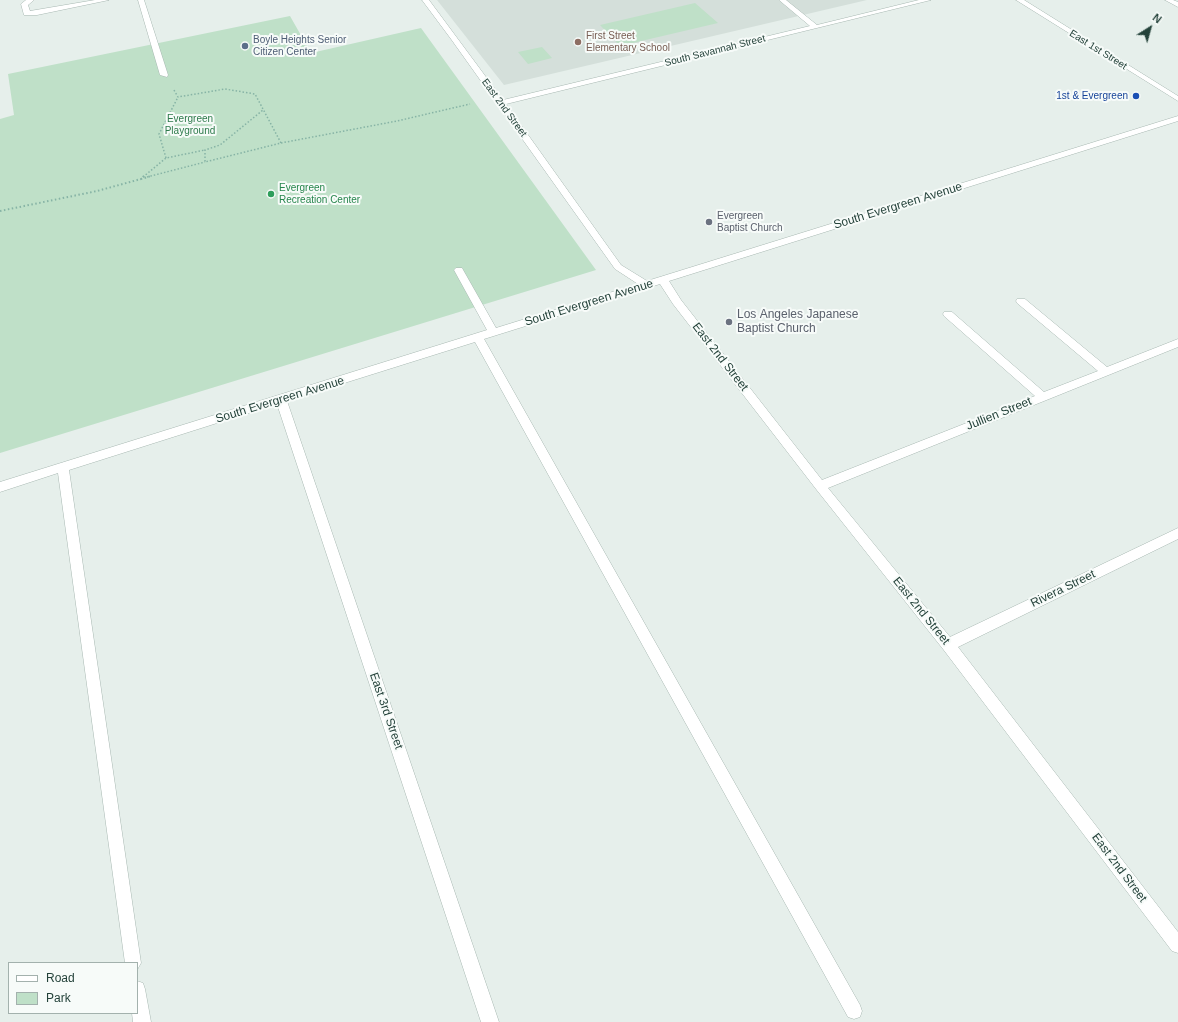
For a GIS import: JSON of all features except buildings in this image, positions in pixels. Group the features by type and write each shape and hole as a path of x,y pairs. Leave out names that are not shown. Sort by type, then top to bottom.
{"street":[{"path":"31,0 24,4 27,13 37,13 106,0"},
{"path":"141,0 164,76"},
{"name":"East 2nd Street","path":"425,0 501,103 618,267 647,285"},
{"path":"782,0 815,27"},
{"name":"South Savannah Street","path":"501,103 928,0"},
{"name":"East 1st Street","path":"1019,0 1178,99"},
{"path":"1168,0 1178,6"},
{"name":"South Evergreen Avenue","path":"0,487 1178,118"},
{"path":"460,270 494,333"},
{"name":"East 2nd Street","path":"663,280 677,302 820,486 948,645 1178,945"},
{"path":"1021,301 1106,372"},
{"path":"948,314 1043,397"},
{"path":"478,338 854,1011"},
{"name":"Jullien Street","path":"820,486 1178,343"},
{"name":"East 3rd Street","path":"281,400 490,1022"},
{"path":"63,467 133,962"},
{"name":"Rivera Street","path":"948,645 1178,533"},
{"path":"138,996 142,1022"}],"path":[{"path":"171,83 178,97"},
{"path":"178,97 225,89 255,94 281,143"},
{"path":"166,158 159,134 178,97"},
{"path":"0,211 97,191 281,143 281,145 390,123 470,104"},
{"path":"141,179 166,158 205,150 220,145 263,110"},
{"path":"205,150 205,162"}],"shaded area":[{"name":"First Street Elementary School","path":"437,0 867,0 504,85"}],"green space":[{"path":"695,3 718,23 620,46 600,25"},
{"name":"Evergreen Recreation Center","path":"290,16 311,53 421,28 596,270 0,453 0,119 14,115 8,74"},
{"path":"542,47 552,58 528,64 518,52"}],"place":[{"name":"First Street Elementary School","path":"578,42"},
{"name":"Boyle Heights Senior Citizen Center","path":"245,46"},
{"name":"1st & Evergreen","path":"1136,96"},
{"name":"Evergreen Recreation Center","path":"271,194"},
{"name":"Evergreen Baptist Church","path":"709,222"},
{"name":"Los Angeles Japanese Baptist Church","path":"729,322"}],"park label":[{"name":"Evergreen Playground","path":"190,124"}]}
